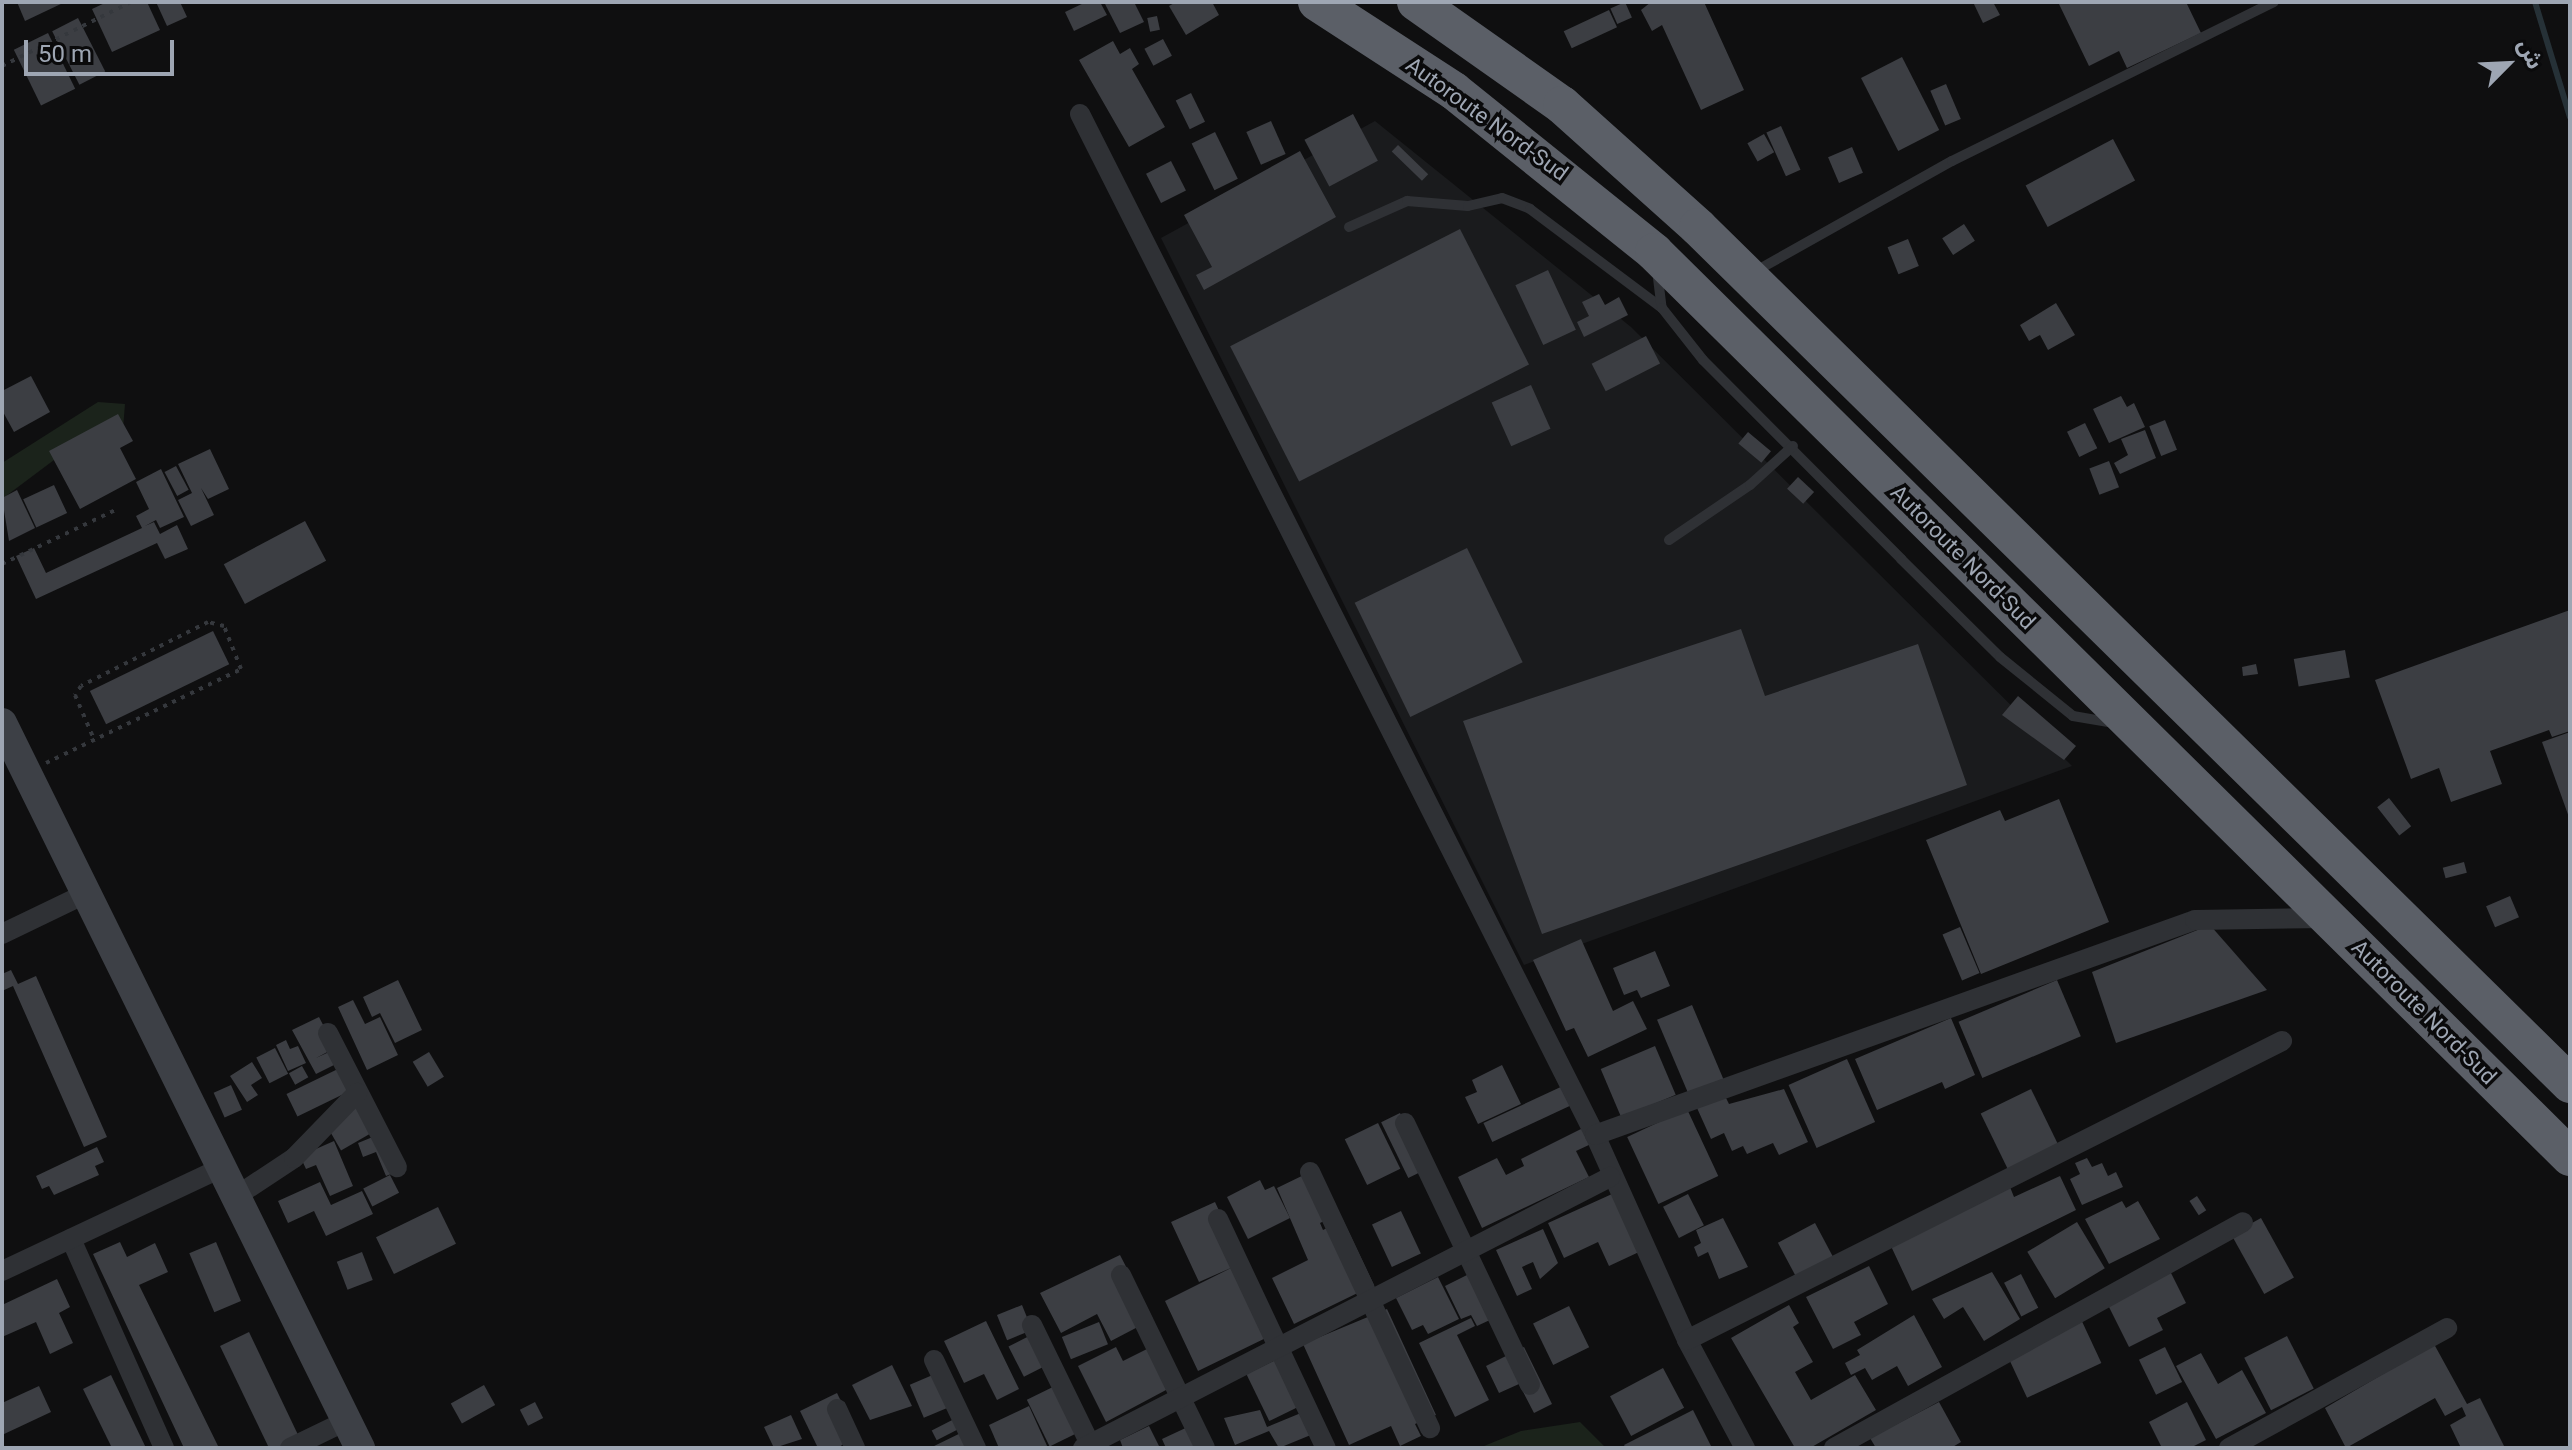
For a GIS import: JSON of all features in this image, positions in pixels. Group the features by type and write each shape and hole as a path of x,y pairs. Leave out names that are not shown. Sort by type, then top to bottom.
{"highway":[{"name":"Autoroute Nord-Sud","path":"1317,2 1454,91 1654,252 2570,1157"},
{"path":"1416,2 1562,105 1748,275 2570,1084"}],"main road":[{"path":"2,723 360,1448"}],"street":[{"path":"1080,114 1595,1135 1610,1177 1687,1340 1745,1448"},
{"path":"2,934 85,894"},
{"path":"1595,1135 2195,920 2328,918"},
{"path":"328,1033 397,1167"},
{"path":"1687,1340 2282,1041"},
{"path":"235,1197 294,1158 357,1093"},
{"path":"1405,1123 1530,1385"},
{"path":"2,1271 221,1168"},
{"path":"1310,1172 1430,1428"},
{"path":"1032,1325 1089,1447 1610,1177"},
{"path":"1218,1219 1326,1448"},
{"path":"1834,1448 2243,1222"},
{"path":"71,1239 164,1448"},
{"path":"1121,1275 1205,1448"},
{"path":"2229,1448 2447,1328"},
{"path":"934,1360 976,1448"},
{"path":"837,1409 855,1448"},
{"path":"290,1448 346,1421"}],"lane":[{"path":"1748,275 1952,161 2274,2"},
{"path":"1349,227 1407,201 1468,206 1502,198 1530,209 1662,308 1703,360 1793,446 2000,657 2073,716 2135,727"},
{"path":"1654,252 1662,308"},
{"path":"1669,540 1750,485 1793,446"}],"path":[{"path":"2,66 131,2"},
{"path":"2,564 115,510"},
{"path":"27,776 93,737 241,669 224,626 208,622 81,686 75,695 93,737"}],"shaded area":[{"path":"1375,121 1631,327 2072,766 1524,965 1161,238"},
{"path":"98,402 125,404 123,429 54,460 2,499 2,463"},
{"path":"1580,1422 1606,1448 1479,1448 1521,1431"}],"building":[{"path":"17,2 65,2 25,21"},
{"path":"107,2 147,2 160,30 112,52 92,9"},
{"path":"156,2 180,2 187,17 167,26"},
{"path":"1086,2 1100,2 1107,15 1074,31 1065,12"},
{"path":"1104,2 1134,2 1144,22 1120,33"},
{"path":"1176,2 1212,2 1219,15 1186,35 1169,6"},
{"path":"1625,2 1632,18 1617,24 1610,9"},
{"path":"1651,2 1704,2 1744,90 1701,110 1662,25 1652,31 1641,10"},
{"path":"1973,2 1993,2 2000,15 1983,23"},
{"path":"2058,2 2186,2 2201,33 2127,68 2119,51 2089,66"},
{"path":"1609,10 1617,27 1572,48 1564,31"},
{"path":"1157,16 1160,30 1150,32 1147,18"},
{"path":"78,18 105,71 79,85 52,31"},
{"path":"48,33 75,89 41,105 14,50"},
{"path":"1163,39 1172,56 1153,66 1144,49"},
{"path":"1113,41 1120,54 1130,48 1139,64 1132,69 1165,127 1129,147 1079,60"},
{"path":"1902,57 1939,130 1898,151 1861,78"},
{"path":"1946,84 1961,119 1945,126 1930,91"},
{"path":"1191,93 1205,122 1190,129 1176,100"},
{"path":"1353,114 1378,161 1329,187 1304,140"},
{"path":"1271,121 1286,154 1261,165 1246,132"},
{"path":"1781,126 1801,170 1786,176 1766,133"},
{"path":"1215,132 1238,179 1214,190 1192,143"},
{"path":"1764,134 1774,152 1758,162 1747,143"},
{"path":"2113,139 2135,180 2048,227 2026,185"},
{"path":"1398,145 1428,174 1422,181 1392,151"},
{"path":"1852,147 1863,173 1839,183 1828,157"},
{"path":"1300,151 1336,217 1204,290 1196,275 1212,267 1184,215"},
{"path":"1171,161 1186,190 1161,203 1146,174"},
{"path":"1964,224 1975,241 1953,255 1942,238"},
{"path":"1460,229 1529,364 1299,482 1230,346"},
{"path":"1908,239 1919,266 1898,274 1888,247"},
{"path":"1548,270 1576,330 1543,345 1515,285"},
{"path":"1599,294 1605,305 1619,297 1628,315 1584,337 1577,322 1589,316 1582,302"},
{"path":"2056,303 2075,335 2048,350 2040,335 2029,341 2020,325"},
{"path":"1646,336 1660,364 1606,391 1592,364"},
{"path":"31,376 50,412 14,432 2,410 2,391"},
{"path":"1531,385 1551,429 1511,446 1492,402"},
{"path":"2121,396 2127,407 2134,403 2145,427 2109,443 2093,409"},
{"path":"118,414 133,441 120,448 136,479 80,509 49,451"},
{"path":"2165,420 2177,450 2161,456 2149,426"},
{"path":"2085,423 2097,448 2079,457 2067,432"},
{"path":"2145,430 2156,458 2120,474 2114,463 2128,455 2121,439"},
{"path":"1748,432 1771,451 1761,463 1738,443"},
{"path":"210,449 229,489 208,499 201,488 214,515 191,526 178,500 192,493 178,464"},
{"path":"2109,461 2119,487 2099,495 2089,469"},
{"path":"176,466 189,490 177,496 165,472"},
{"path":"161,469 184,517 160,528 156,520 145,526 154,522 160,534 177,525 188,549 165,559 157,543 36,599 16,556 34,548 46,573 142,528 136,516 149,509 136,482"},
{"path":"1798,477 1814,492 1803,504 1787,489"},
{"path":"54,485 67,513 36,527 23,499"},
{"path":"17,490 35,528 9,541 2,498"},
{"path":"305,521 326,561 245,604 224,564"},
{"path":"1467,548 1523,662 1410,717 1355,603"},
{"path":"2570,610 2570,731 2552,737 2549,730 2490,751 2502,784 2451,802 2439,768 2411,779 2375,680"},
{"path":"1741,629 1765,696 1918,644 1967,785 1542,934 1463,721"},
{"path":"213,631 229,664 106,724 90,691"},
{"path":"2345,650 2350,678 2299,687 2294,659"},
{"path":"2256,664 2258,674 2243,676 2242,667"},
{"path":"2018,696 2076,746 2064,760 2002,715"},
{"path":"2570,732 2570,820 2542,742"},
{"path":"2389,798 2411,826 2399,836 2377,807"},
{"path":"2059,799 2109,922 1981,974 1926,840 2000,810 2005,821"},
{"path":"2464,862 2467,873 2446,878 2443,868"},
{"path":"2510,896 2519,917 2495,927 2486,906"},
{"path":"2210,925 2267,990 2116,1043 2092,972"},
{"path":"1960,927 1980,973 1962,980 1943,934"},
{"path":"1581,939 1613,1011 1633,1001 1647,1029 1588,1057 1574,1028 1566,1031 1533,960"},
{"path":"1655,951 1670,986 1641,998 1637,990 1624,995 1613,968"},
{"path":"11,970 18,984 36,976 107,1137 84,1147 13,986 2,991 2,974"},
{"path":"398,980 422,1030 395,1043 380,1013 372,1017 363,997"},
{"path":"2057,980 2081,1036 1982,1078 1959,1022"},
{"path":"353,1000 365,1024 380,1017 398,1055 367,1070 338,1007"},
{"path":"1692,1005 1723,1079 1688,1093 1657,1020"},
{"path":"319,1017 335,1048 316,1058 340,1047 346,1059 316,1074 292,1030"},
{"path":"1951,1018 1975,1075 1945,1089 1942,1082 1877,1110 1855,1059"},
{"path":"286,1040 290,1049 298,1046 306,1063 288,1071 276,1045"},
{"path":"1655,1046 1676,1095 1621,1118 1601,1069"},
{"path":"275,1048 288,1074 269,1083 256,1058"},
{"path":"429,1052 444,1077 428,1087 413,1062"},
{"path":"1847,1059 1875,1122 1817,1148 1789,1085"},
{"path":"252,1062 262,1078 251,1085 258,1095 247,1102 230,1076"},
{"path":"1502,1065 1521,1104 1478,1124 1465,1097 1477,1092 1472,1080"},
{"path":"302,1066 308,1077 295,1085 289,1073"},
{"path":"344,1066 355,1088 297,1117 286,1094"},
{"path":"231,1085 242,1110 225,1117 214,1093"},
{"path":"1565,1085 1574,1104 1492,1142 1483,1123"},
{"path":"1784,1089 1808,1142 1779,1155 1773,1143 1747,1154 1743,1146 1732,1151 1724,1133 1711,1139 1697,1108 1725,1096 1729,1104"},
{"path":"2031,1089 2060,1148 2010,1173 1981,1114"},
{"path":"365,1102 380,1128 341,1150 326,1124"},
{"path":"1687,1109 1718,1176 1658,1204 1627,1137"},
{"path":"1400,1113 1427,1169 1408,1178 1381,1122"},
{"path":"1378,1123 1400,1169 1367,1185 1345,1139"},
{"path":"1583,1128 1591,1144 1576,1151 1589,1177 1482,1228 1458,1177 1497,1158 1506,1175 1524,1166 1521,1159"},
{"path":"385,1132 401,1170 386,1176 376,1152 363,1157 358,1143"},
{"path":"334,1141 353,1186 330,1196 316,1165 306,1169 300,1156"},
{"path":"97,1147 104,1162 95,1166 99,1175 54,1195 49,1186 42,1189 36,1176"},
{"path":"2087,1158 2092,1167 2102,1163 2108,1176 2116,1172 2123,1187 2082,1205 2070,1179 2080,1174 2075,1163"},
{"path":"1312,1171 1334,1216 1320,1223 1323,1230 1343,1220 1374,1285 1294,1324 1272,1278 1308,1260 1277,1188"},
{"path":"390,1175 399,1193 372,1206 363,1189"},
{"path":"2060,1176 2076,1210 1912,1291 1890,1244 2010,1187 2014,1197"},
{"path":"1260,1180 1265,1190 1274,1186 1290,1218 1248,1239 1227,1197"},
{"path":"320,1182 331,1205 362,1191 373,1214 326,1236 314,1211 288,1223 278,1201"},
{"path":"1612,1194 1639,1252 1609,1266 1598,1242 1564,1258 1548,1223"},
{"path":"1688,1194 1704,1225 1679,1238 1663,1207"},
{"path":"2197,1196 2206,1210 2199,1215 2189,1201"},
{"path":"2122,1201 2126,1208 2138,1201 2160,1239 2109,1264 2085,1219"},
{"path":"1215,1202 1276,1333 1198,1371 1165,1301 1233,1267 1199,1282 1171,1222"},
{"path":"438,1207 456,1244 394,1274 376,1237"},
{"path":"1401,1211 1421,1254 1392,1267 1372,1225"},
{"path":"1723,1218 1748,1267 1719,1279 1708,1252 1698,1257 1694,1247 1701,1243 1696,1230"},
{"path":"2261,1218 2294,1277 2264,1294 2231,1234"},
{"path":"2077,1222 2105,1268 2055,1298 2027,1252"},
{"path":"1815,1223 1833,1257 1796,1276 1778,1243"},
{"path":"1543,1229 1558,1263 1540,1279 1533,1262 1522,1267 1532,1289 1517,1296 1496,1250"},
{"path":"120,1242 127,1257 155,1243 168,1272 139,1285 219,1448 184,1448 93,1254"},
{"path":"216,1242 241,1301 214,1312 189,1253"},
{"path":"362,1252 373,1280 348,1290 337,1262"},
{"path":"1120,1255 1153,1319 1111,1341 1097,1314 1061,1333 1040,1293"},
{"path":"1869,1266 1888,1304 1854,1322 1861,1335 1833,1349 1806,1297"},
{"path":"2168,1267 2186,1303 2157,1318 2163,1330 2129,1347 2105,1299"},
{"path":"1992,1272 2020,1319 1984,1341 1963,1307 1944,1319 1932,1299"},
{"path":"2021,1274 2038,1308 2021,1316 2004,1283"},
{"path":"1467,1275 1492,1319 1477,1326 1471,1315 1461,1319 1445,1286"},
{"path":"1438,1277 1459,1319 1428,1334 1423,1325 1412,1330 1396,1298"},
{"path":"57,1279 70,1307 59,1313 73,1343 50,1354 36,1322 2,1337 2,1305"},
{"path":"1022,1305 1032,1330 1007,1340 997,1315"},
{"path":"1789,1305 1799,1323 1793,1327 1813,1362 1795,1372 1811,1400 1855,1375 1876,1410 1810,1448 1795,1448 1731,1338"},
{"path":"1569,1306 1589,1347 1553,1365 1533,1324"},
{"path":"1387,1309 1436,1415 1415,1424 1421,1436 1400,1446 1391,1426 1349,1445 1303,1344"},
{"path":"1914,1315 1942,1367 1908,1386 1897,1366 1872,1380 1865,1368 1851,1375 1845,1363 1860,1355 1857,1350"},
{"path":"2079,1315 2101,1363 2027,1398 2005,1350"},
{"path":"1471,1318 1475,1326 1457,1335 1489,1400 1455,1417 1419,1343"},
{"path":"986,1321 1019,1389 997,1400 984,1374 964,1383 944,1341"},
{"path":"1099,1322 1108,1344 1071,1359 1062,1337"},
{"path":"249,1332 300,1439 282,1448 269,1448 220,1346"},
{"path":"1037,1332 1052,1362 1024,1377 1008,1347"},
{"path":"2287,1336 2314,1389 2271,1410 2244,1358"},
{"path":"1161,1342 1181,1382 1106,1422 1078,1366 1116,1347 1123,1361"},
{"path":"2434,1344 2467,1404 2480,1398 2505,1448 2461,1448 2450,1425 2466,1416 2462,1407 2445,1416 2435,1398 2346,1448 2325,1408"},
{"path":"1524,1347 1552,1404 1534,1413 1519,1384 1499,1393 1486,1366"},
{"path":"2165,1347 2182,1382 2156,1395 2139,1360"},
{"path":"2201,1353 2218,1384 2242,1370 2266,1413 2216,1439 2176,1366"},
{"path":"1286,1355 1309,1402 1269,1421 1246,1374"},
{"path":"892,1365 912,1406 870,1420 852,1385"},
{"path":"1663,1368 1684,1408 1631,1436 1610,1396"},
{"path":"942,1371 956,1404 924,1418 910,1385"},
{"path":"111,1375 146,1448 112,1448 83,1389"},
{"path":"1061,1383 1084,1430 1050,1446 1027,1400"},
{"path":"484,1385 495,1405 462,1424 451,1403"},
{"path":"39,1386 51,1412 2,1435 2,1403"},
{"path":"837,1393 857,1434 838,1448 818,1448 800,1411"},
{"path":"535,1402 543,1418 528,1426 520,1410"},
{"path":"1939,1402 1961,1442 1951,1448 1876,1448 1870,1438"},
{"path":"2187,1402 2206,1440 2190,1448 2162,1448 2149,1422"},
{"path":"1029,1406 1048,1448 999,1448 989,1425"},
{"path":"1313,1408 1323,1430 1279,1448 1269,1431 1235,1445 1224,1418 1260,1410 1267,1427"},
{"path":"1693,1410 1712,1448 1626,1448 1624,1445"},
{"path":"791,1415 802,1439 774,1448 764,1427"},
{"path":"962,1415 967,1425 937,1440 932,1430"},
{"path":"1192,1425 1203,1448 1166,1448 1162,1439"},
{"path":"1149,1426 1160,1448 1123,1448 1120,1440"},
{"path":"971,1428 981,1448 930,1448"}],"waterway":[{"path":"2535,2 2570,117"}]}
